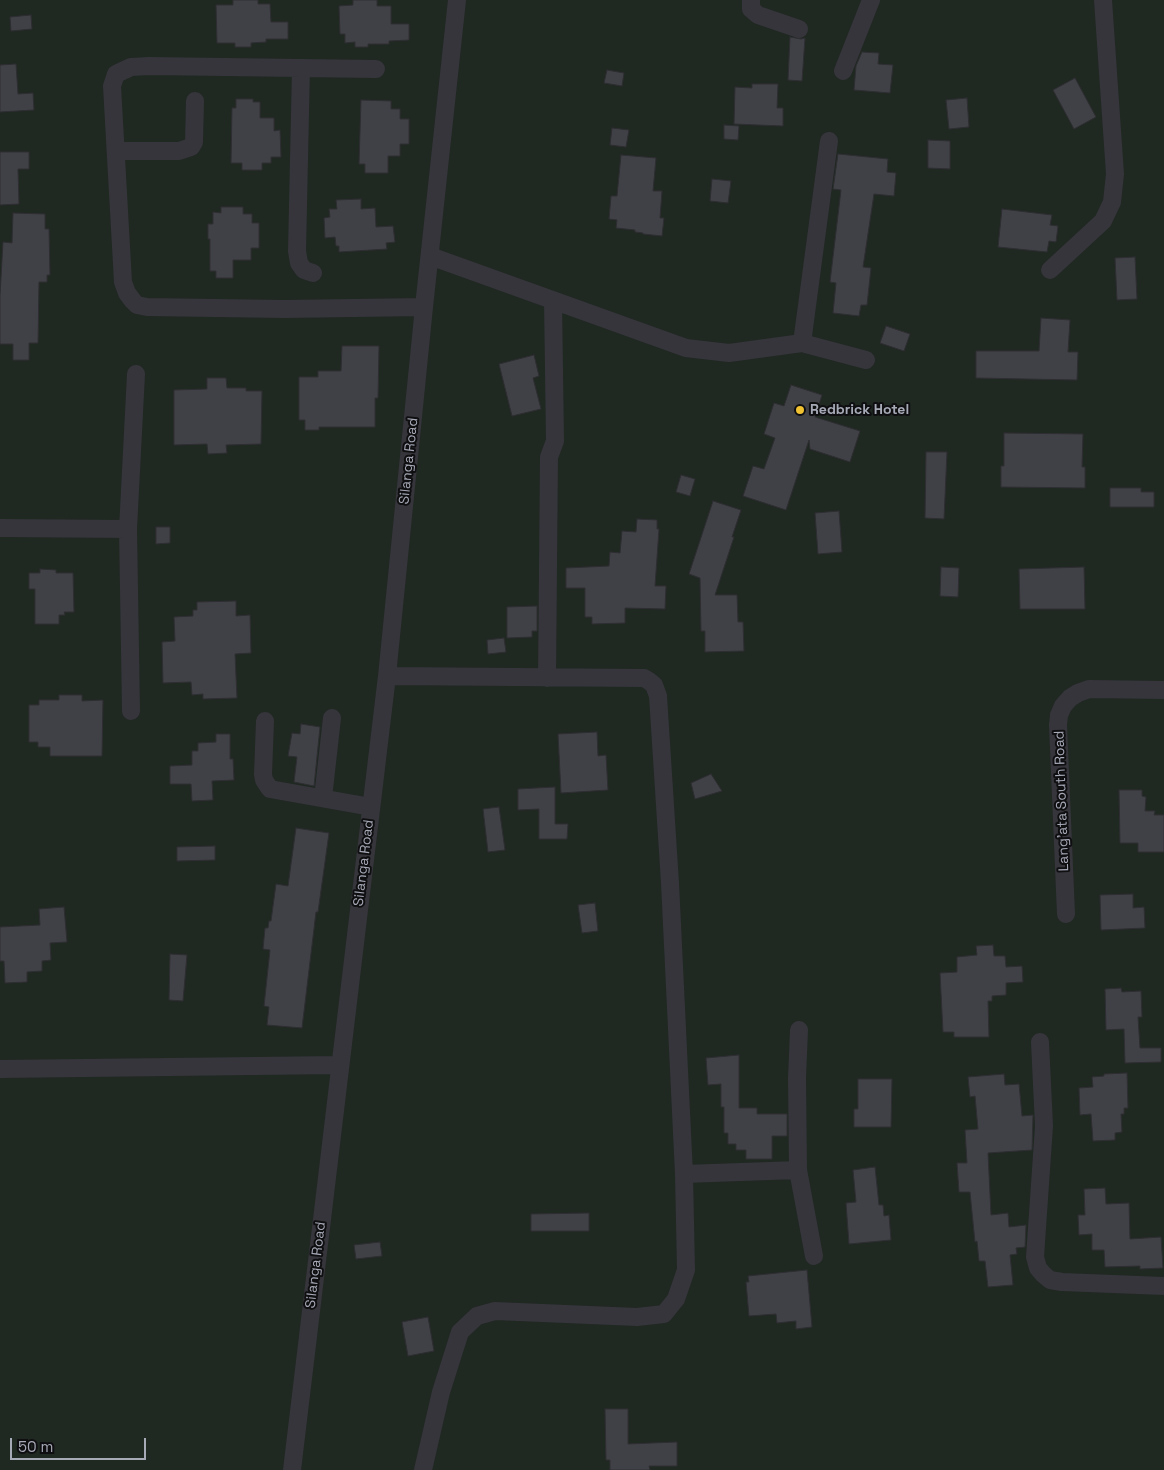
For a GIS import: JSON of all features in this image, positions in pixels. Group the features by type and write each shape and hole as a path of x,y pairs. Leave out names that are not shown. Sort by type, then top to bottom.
{"street":[{"name":"Silanga Road","path":"292,1470 387,676 457,0"},
{"path":"751,0 751,9 758,15 799,29"},
{"path":"843,71 871,0"},
{"path":"1050,270 1103,221 1112,202 1115,174 1103,0"},
{"path":"376,69 149,66 131,67 116,74 112,86 123,282 127,293 138,305 147,307 284,310 424,307"},
{"path":"301,68 298,251 299,262 304,270 312,273"},
{"path":"116,151 179,150 191,147 194,142 195,101"},
{"path":"802,342 829,141"},
{"path":"430,256 686,348 728,352 802,342 866,360"},
{"path":"547,678 549,458 556,441 553,300"},
{"path":"131,711 128,529 136,374"},
{"path":"0,528 128,529"},
{"path":"387,676 644,678 654,685 658,696 670,884 684,1174 686,1270 676,1299 664,1314 636,1317 495,1311 477,1316 460,1332 441,1392 423,1470"},
{"name":"Lang'ata South Road","path":"1066,914 1059,715 1063,706 1070,698 1089,689 1164,690"},
{"path":"322,798 332,718"},
{"path":"265,721 263,774 266,785 270,789 371,807"},
{"path":"799,1030 797,1088 798,1170 814,1256"},
{"path":"1040,1042 1044,1126 1035,1257 1038,1268 1050,1280 1062,1282 1164,1286"},
{"path":"0,1069 339,1065"},
{"path":"684,1174 798,1170"}],"shaded area":[{"path":"0,0 1164,0 1164,1470 0,1470"}],"building":[{"path":"233,0 258,0 258,4 270,4 271,22 288,22 288,39 266,39 266,42 251,43 251,47 235,47 235,43 217,43 216,5 233,5"},
{"path":"353,0 377,0 377,6 391,6 391,24 409,24 409,40 389,41 389,44 368,44 368,47 355,47 355,42 345,43 345,34 340,34 339,6 353,5"},
{"path":"31,15 32,29 11,31 10,17"},
{"path":"790,37 805,38 802,81 788,80"},
{"path":"862,52 879,53 878,64 893,65 890,93 854,90 856,66"},
{"path":"16,64 18,94 33,93 34,110 0,112 0,65"},
{"path":"607,70 624,73 622,86 604,83"},
{"path":"1075,78 1096,117 1074,129 1053,90"},
{"path":"752,84 778,84 777,108 783,108 783,126 734,124 735,87 752,88"},
{"path":"967,98 969,127 949,129 946,100"},
{"path":"236,99 253,99 253,102 260,102 260,118 274,118 274,131 280,130 281,157 271,157 271,163 262,163 262,170 242,170 242,163 231,163 232,108 236,108"},
{"path":"361,100 391,101 391,109 400,109 400,119 409,119 409,144 400,144 400,156 388,156 388,173 365,173 365,164 359,164"},
{"path":"724,125 739,126 738,140 724,139"},
{"path":"612,128 629,130 626,147 610,145"},
{"path":"928,140 950,141 950,169 928,168"},
{"path":"0,152 29,152 29,169 18,169 19,204 0,205"},
{"path":"838,154 888,159 887,172 896,173 894,196 874,194 863,267 871,268 867,305 861,305 859,316 833,313 836,283 830,282 841,190 833,189"},
{"path":"621,155 656,158 653,191 662,191 660,218 664,218 662,236 616,228 617,220 609,219 611,196 617,196"},
{"path":"712,179 731,181 728,203 710,201"},
{"path":"361,199 361,209 375,208 376,227 393,226 395,242 386,243 387,249 339,252 339,246 336,246 335,237 325,238 324,218 330,217 329,209 337,209 336,200"},
{"path":"221,207 243,207 243,214 252,214 252,223 259,223 259,248 251,248 251,260 233,260 233,278 216,278 216,271 210,271 208,224 213,224 213,212 221,213"},
{"path":"1002,209 1052,215 1050,225 1058,226 1056,242 1049,241 1047,252 998,247"},
{"path":"13,213 45,214 45,229 49,229 50,275 47,275 47,282 39,282 38,343 29,343 29,360 13,360 13,344 0,344 3,242 12,243"},
{"path":"1135,257 1137,299 1117,300 1115,258"},
{"path":"1041,318 1070,320 1068,352 1078,352 1077,380 976,378 976,351 1039,351"},
{"path":"886,326 910,334 904,351 880,343"},
{"path":"342,346 379,346 378,398 375,398 375,427 319,427 319,430 305,430 305,420 299,420 299,377 318,377 318,371 341,371"},
{"path":"534,355 539,376 533,378 541,409 512,416 499,364"},
{"path":"207,378 226,378 227,388 246,388 246,391 262,391 261,444 226,445 227,453 208,454 207,444 174,445 174,390 207,389"},
{"path":"791,385 822,395 815,417 860,431 850,462 810,449 809,440 786,510 743,496 753,466 764,469 775,438 764,434 774,403 784,406"},
{"path":"1004,433 1083,434 1082,467 1085,467 1085,488 1001,487 1001,466 1004,466"},
{"path":"926,452 947,452 944,519 925,518"},
{"path":"681,475 695,479 690,496 676,492"},
{"path":"1110,488 1141,488 1141,492 1154,492 1154,507 1110,507"},
{"path":"713,501 741,510 715,595 737,595 738,622 743,622 744,651 705,652 705,631 701,631 700,578 689,574"},
{"path":"839,511 842,552 818,554 815,513"},
{"path":"637,519 657,520 657,529 659,529 655,586 666,586 665,609 625,608 625,623 592,624 592,617 585,617 585,588 566,588 566,568 609,566 610,552 620,553 622,531 636,532"},
{"path":"156,527 170,527 170,543 156,544"},
{"path":"941,567 959,568 958,597 940,596"},
{"path":"1084,567 1085,609 1020,609 1019,569"},
{"path":"40,569 56,570 56,573 73,573 74,612 64,612 65,615 59,615 59,624 35,624 35,589 29,589 29,573 40,573"},
{"path":"236,601 236,616 250,615 251,653 235,654 237,698 203,699 203,694 192,695 191,682 163,683 162,642 175,641 174,617 193,616 193,610 197,610 197,602"},
{"path":"537,606 537,631 532,631 532,637 507,638 507,607"},
{"path":"504,638 506,652 488,654 487,640"},
{"path":"59,695 82,695 82,701 103,700 102,756 50,756 50,747 38,747 38,742 29,742 29,705 39,705 39,700 59,700"},
{"path":"301,724 320,727 314,786 294,782 297,757 288,756 292,733 300,734"},
{"path":"597,732 598,756 606,755 608,790 561,793 558,734"},
{"path":"216,734 230,734 230,759 233,759 234,780 212,781 213,800 192,801 191,784 170,784 170,766 192,765 192,751 198,751 198,743 216,742"},
{"path":"711,774 722,791 695,799 691,783"},
{"path":"555,787 555,824 568,824 567,839 539,839 539,809 518,810 518,789"},
{"path":"1119,790 1142,790 1142,796 1146,797 1145,811 1155,811 1154,815 1164,815 1164,852 1138,852 1138,843 1120,843"},
{"path":"499,807 505,850 488,852 483,809"},
{"path":"296,828 329,833 318,912 316,912 302,1028 267,1025 269,1007 264,1006 270,950 263,949 265,928 268,928 269,921 271,921 276,884 288,886"},
{"path":"215,846 215,860 177,861 177,847"},
{"path":"1133,894 1133,908 1144,907 1145,928 1101,930 1100,895"},
{"path":"595,903 598,931 582,933 578,905"},
{"path":"64,907 67,942 50,943 51,960 42,961 42,971 27,972 27,982 5,983 4,961 0,961 0,927 40,925 39,909"},
{"path":"993,945 994,956 1005,956 1006,967 1022,966 1023,982 1006,983 1006,995 992,996 992,1001 988,1001 989,1037 954,1037 954,1032 943,1032 940,973 957,972 957,957 977,955 976,946"},
{"path":"170,954 187,955 183,1001 169,1000"},
{"path":"1121,988 1122,992 1141,991 1142,1017 1138,1017 1140,1048 1161,1048 1161,1062 1125,1063 1124,1029 1106,1030 1105,989"},
{"path":"739,1055 739,1108 757,1108 757,1114 787,1114 787,1136 772,1136 772,1159 746,1159 746,1150 736,1150 736,1144 728,1144 728,1133 724,1133 724,1107 721,1107 721,1084 708,1085 706,1058"},
{"path":"1127,1073 1128,1108 1124,1108 1124,1114 1121,1114 1122,1132 1115,1133 1115,1140 1093,1141 1091,1114 1080,1115 1079,1088 1093,1087 1092,1077 1104,1076 1104,1074"},
{"path":"1004,1074 1005,1085 1019,1084 1022,1116 1033,1115 1032,1150 988,1153 991,1215 1008,1213 1009,1227 1026,1225 1025,1247 1016,1248 1017,1254 1010,1255 1013,1285 988,1287 985,1261 979,1261 977,1241 975,1242 970,1192 959,1192 957,1163 967,1163 965,1130 978,1129 975,1096 970,1097 968,1077"},
{"path":"858,1079 892,1079 891,1127 854,1127 854,1109 858,1109"},
{"path":"875,1167 879,1205 883,1205 884,1216 889,1215 891,1240 849,1244 846,1203 856,1202 853,1170"},
{"path":"1105,1188 1106,1204 1129,1203 1130,1239 1161,1237 1163,1268 1140,1269 1140,1266 1105,1267 1104,1250 1092,1250 1092,1234 1079,1235 1078,1215 1085,1215 1084,1189"},
{"path":"589,1213 589,1231 531,1231 531,1214"},
{"path":"380,1242 382,1256 356,1259 354,1245"},
{"path":"807,1270 812,1327 796,1329 796,1321 777,1323 776,1314 749,1316 746,1282 749,1282 748,1276"},
{"path":"428,1317 434,1351 408,1356 402,1322"},
{"path":"605,1409 628,1409 628,1444 677,1442 677,1466 649,1466 650,1470 610,1470 610,1460 606,1460"}],"place":[{"name":"Redbrick Hotel","path":"800,410"}]}
